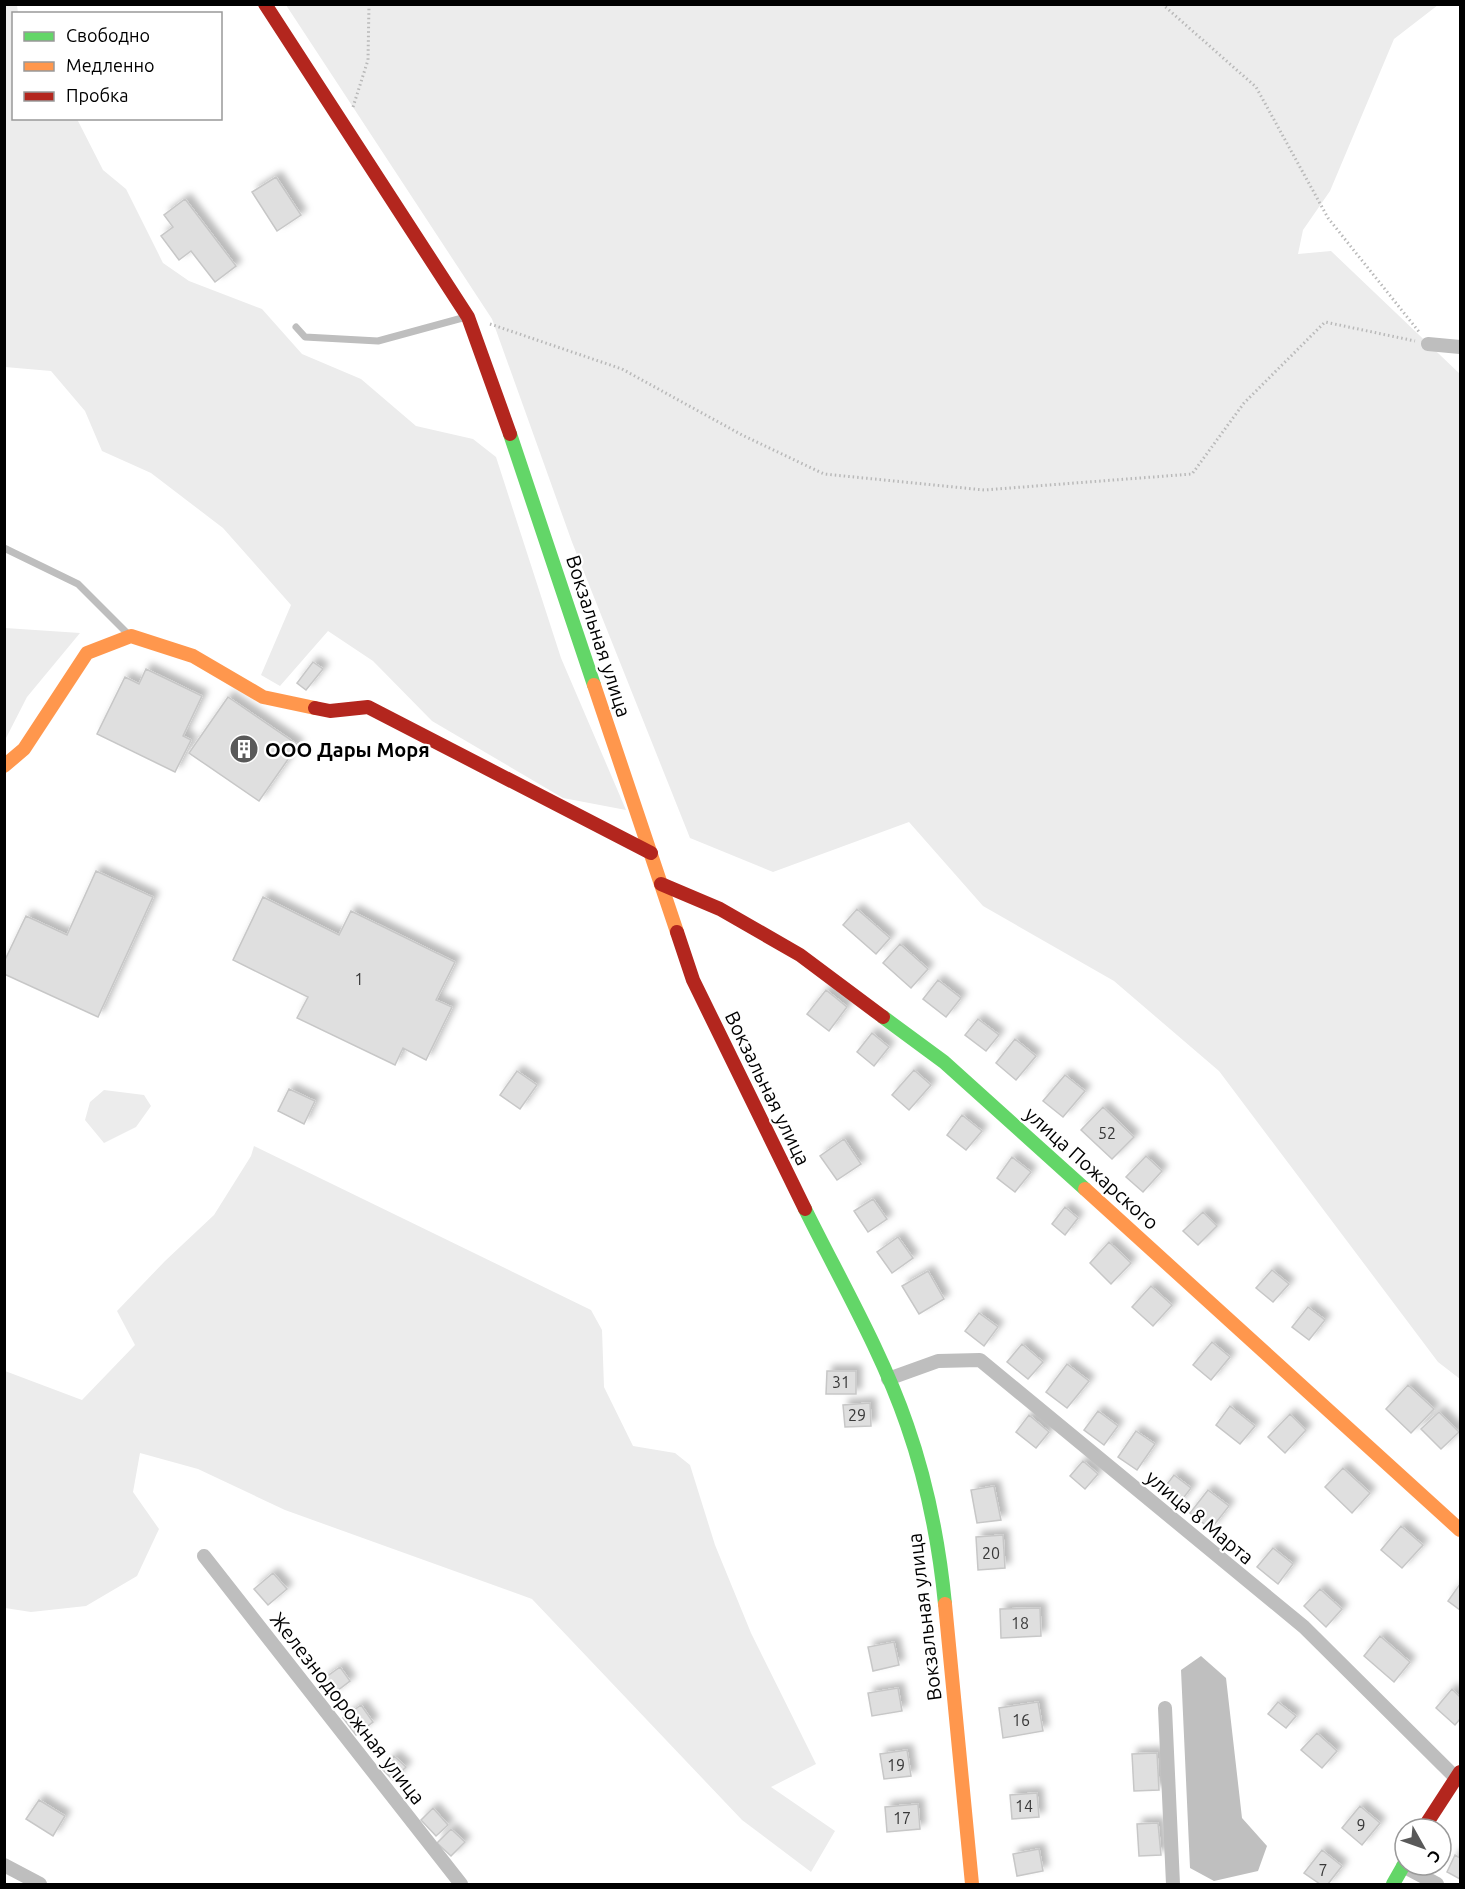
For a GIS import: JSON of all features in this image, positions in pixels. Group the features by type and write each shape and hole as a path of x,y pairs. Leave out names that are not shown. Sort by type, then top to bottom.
{"street":[{"name":"Вокзальная улица","path":"265,4 468,317 517,453 693,980 888,1379 907,1425 939,1546 972,1884"},
{"path":"1428,344 1461,347"},
{"path":"4,766 24,748 87,653 131,636 193,656 263,697 330,711 368,707 651,853"},
{"name":"улица Пожарского","path":"661,884 720,909 800,955 944,1062 1461,1530"},
{"name":"улица 8 Марта","path":"888,1379 938,1361 980,1360 1304,1628 1459,1775"},
{"name":"Железнодорожная улица","path":"204,1556 461,1884"},
{"path":"1165,1708 1173,1884"},
{"path":"1431,1817 1459,1775"},
{"path":"4,1865 40,1884"}],"lane":[{"path":"296,327 305,337 378,341 468,317"},
{"path":"4,548 78,584 131,636"}],"path":[{"path":"346,129 368,60 369,4"},
{"path":"1162,4 1256,87 1328,218 1428,344"},
{"path":"468,317 622,369 742,435 824,474 984,490 1192,474 1245,403 1325,322 1428,344"}],"shaded area":[{"path":"4,5 17,5 18,12 12,12 12,120 78,120 103,170 126,189 163,263 189,281 262,309 302,354 361,379 416,426 473,439 496,457 561,658 626,810 563,798 432,721 373,661 328,631 280,686 261,675 291,605 223,528 151,473 102,451 85,411 51,371 5,367"},
{"path":"286,5 1438,5 1394,39 1330,191 1303,230 1298,254 1331,251 1460,374 1460,1379 1438,1362 1219,1071 1114,981 983,906 909,822 773,872 690,838 572,542 492,319"},
{"path":"5,628 80,633 27,697 5,740"},
{"path":"104,1090 144,1095 151,1106 136,1127 104,1143 85,1120 90,1102"},
{"path":"254,1146 591,1310 602,1330 604,1387 633,1446 675,1453 690,1465 715,1545 751,1633 816,1764 771,1787 835,1831 811,1872 742,1820 532,1599 285,1510 198,1469 140,1453 133,1492 159,1529 137,1576 86,1606 31,1612 5,1608 5,1371 82,1400 135,1345 117,1311 214,1215 251,1156"},
{"path":"1201,1656 1226,1678 1242,1818 1267,1846 1258,1871 1214,1881 1190,1868 1181,1670"}],"building":[{"path":"276,177 301,215 277,231 252,192"},
{"path":"185,199 236,266 215,282 191,251 179,260 161,236 173,227 164,215"},
{"path":"313,662 323,669 306,690 297,683"},
{"path":"146,669 202,696 183,736 191,740 175,772 97,734 125,677 139,684"},
{"name":"ООО Дары Моря","path":"228,697 298,745 259,801 189,753"},
{"path":"96,871 153,897 98,1017 4,974 4,962 26,916 67,935"},
{"path":"263,897 339,935 351,911 455,962 436,1000 452,1007 426,1060 403,1048 395,1065 297,1018 308,997 233,960"},
{"path":"857,909 890,938 876,954 843,925"},
{"path":"900,944 928,969 911,988 883,963"},
{"path":"938,980 961,998 946,1017 923,999"},
{"path":"826,990 847,1007 829,1031 807,1014"},
{"path":"978,1019 999,1035 986,1051 965,1035"},
{"path":"872,1033 889,1047 874,1066 857,1052"},
{"path":"1015,1039 1036,1056 1016,1080 996,1063"},
{"path":"914,1070 931,1085 909,1110 892,1095"},
{"path":"517,1071 537,1085 520,1109 500,1095"},
{"path":"1065,1075 1085,1091 1063,1117 1043,1101"},
{"path":"289,1089 315,1101 304,1124 278,1111"},
{"path":"1103,1107 1134,1137 1112,1159 1081,1130"},
{"path":"962,1115 982,1131 966,1150 947,1135"},
{"path":"844,1139 861,1164 837,1180 820,1156"},
{"path":"1146,1156 1162,1171 1143,1192 1126,1177"},
{"path":"1012,1157 1031,1172 1015,1192 997,1178"},
{"path":"873,1199 887,1219 868,1232 854,1211"},
{"path":"1065,1207 1078,1218 1065,1235 1052,1224"},
{"path":"1203,1212 1217,1226 1198,1245 1183,1231"},
{"path":"898,1237 913,1258 892,1273 877,1252"},
{"path":"1109,1242 1131,1263 1111,1284 1090,1263"},
{"path":"1272,1270 1289,1284 1273,1302 1256,1288"},
{"path":"928,1271 944,1299 919,1314 902,1286"},
{"path":"1151,1286 1172,1305 1153,1326 1132,1307"},
{"path":"1308,1307 1325,1320 1309,1340 1292,1327"},
{"path":"979,1313 998,1327 984,1346 965,1331"},
{"path":"1212,1342 1230,1357 1211,1380 1193,1365"},
{"path":"1022,1344 1043,1362 1028,1379 1007,1362"},
{"path":"1067,1364 1089,1381 1067,1408 1046,1392"},
{"path":"827,1371 856,1371 856,1394 826,1394"},
{"path":"1408,1385 1434,1409 1411,1433 1386,1409"},
{"path":"870,1403 871,1426 845,1427 843,1405"},
{"path":"1230,1406 1255,1426 1240,1444 1216,1425"},
{"path":"1098,1411 1118,1426 1104,1445 1084,1430"},
{"path":"1439,1412 1459,1432 1441,1449 1421,1429"},
{"path":"1290,1414 1306,1430 1285,1453 1268,1437"},
{"path":"1029,1415 1049,1432 1036,1448 1016,1432"},
{"path":"1136,1431 1155,1444 1137,1470 1118,1457"},
{"path":"1083,1461 1098,1474 1085,1489 1070,1476"},
{"path":"1343,1468 1370,1493 1352,1513 1325,1487"},
{"path":"1174,1475 1191,1488 1178,1505 1161,1492"},
{"path":"994,1486 1001,1520 977,1523 971,1490"},
{"path":"1208,1490 1229,1506 1211,1529 1190,1513"},
{"path":"1401,1526 1423,1545 1402,1568 1381,1550"},
{"path":"1003,1535 1005,1568 978,1570 976,1537"},
{"path":"1273,1548 1293,1564 1278,1584 1257,1567"},
{"path":"273,1573 287,1589 268,1605 254,1589"},
{"path":"1460,1584 1460,1610 1448,1601"},
{"path":"1320,1589 1342,1609 1326,1627 1304,1606"},
{"path":"1040,1608 1041,1636 1001,1638 1000,1609"},
{"path":"1380,1636 1410,1662 1394,1682 1364,1656"},
{"path":"894,1642 899,1665 873,1671 868,1647"},
{"path":"340,1667 350,1681 333,1694 322,1680"},
{"path":"898,1688 902,1711 872,1716 868,1693"},
{"path":"1452,1689 1460,1697 1460,1719 1455,1725 1436,1708"},
{"path":"1038,1702 1043,1731 1003,1738 999,1708"},
{"path":"1278,1702 1296,1716 1286,1728 1268,1714"},
{"path":"361,1705 373,1722 356,1735 343,1718"},
{"path":"1317,1733 1337,1751 1322,1768 1301,1750"},
{"path":"907,1750 911,1776 884,1779 880,1754"},
{"path":"1157,1753 1159,1790 1134,1791 1132,1754"},
{"path":"394,1756 406,1767 393,1780 382,1769"},
{"path":"1037,1793 1039,1817 1012,1819 1010,1795"},
{"path":"39,1800 65,1816 53,1836 26,1819"},
{"path":"918,1804 920,1829 887,1832 885,1807"},
{"path":"1360,1806 1380,1823 1362,1845 1342,1828"},
{"path":"433,1808 448,1825 436,1836 421,1820"},
{"path":"1158,1823 1161,1855 1139,1856 1137,1824"},
{"path":"451,1829 465,1842 451,1856 437,1843"},
{"path":"1039,1849 1043,1871 1017,1876 1013,1854"},
{"path":"1322,1850 1342,1866 1328,1884 1320,1884 1304,1873"},
{"path":"1455,1855 1460,1858 1460,1879 1453,1875"}],"traffic: fast":[{"path":"510,434 594,685"},
{"path":"883,1017 944,1062 1085,1189"},
{"path":"805,1209 873,1343 907,1425 921,1468 931,1513 945,1604"},
{"path":"1393,1884 1397,1877"}],"traffic: slow":[{"path":"4,766 24,749 87,653 131,636 193,656 263,697 315,708"},
{"path":"594,685 677,932"},
{"path":"1085,1189 1460,1530"},
{"path":"945,1604 972,1884"}],"traffic: jam":[{"path":"265,4 468,317 510,434"},
{"path":"315,708 330,711 368,707 651,853"},
{"path":"661,884 720,909 800,955 883,1017"},
{"path":"677,932 693,980 805,1209"},
{"path":"1431,1817 1460,1772"}],"place":[{"name":"ООО Дары Моря","path":"244,749"}]}
